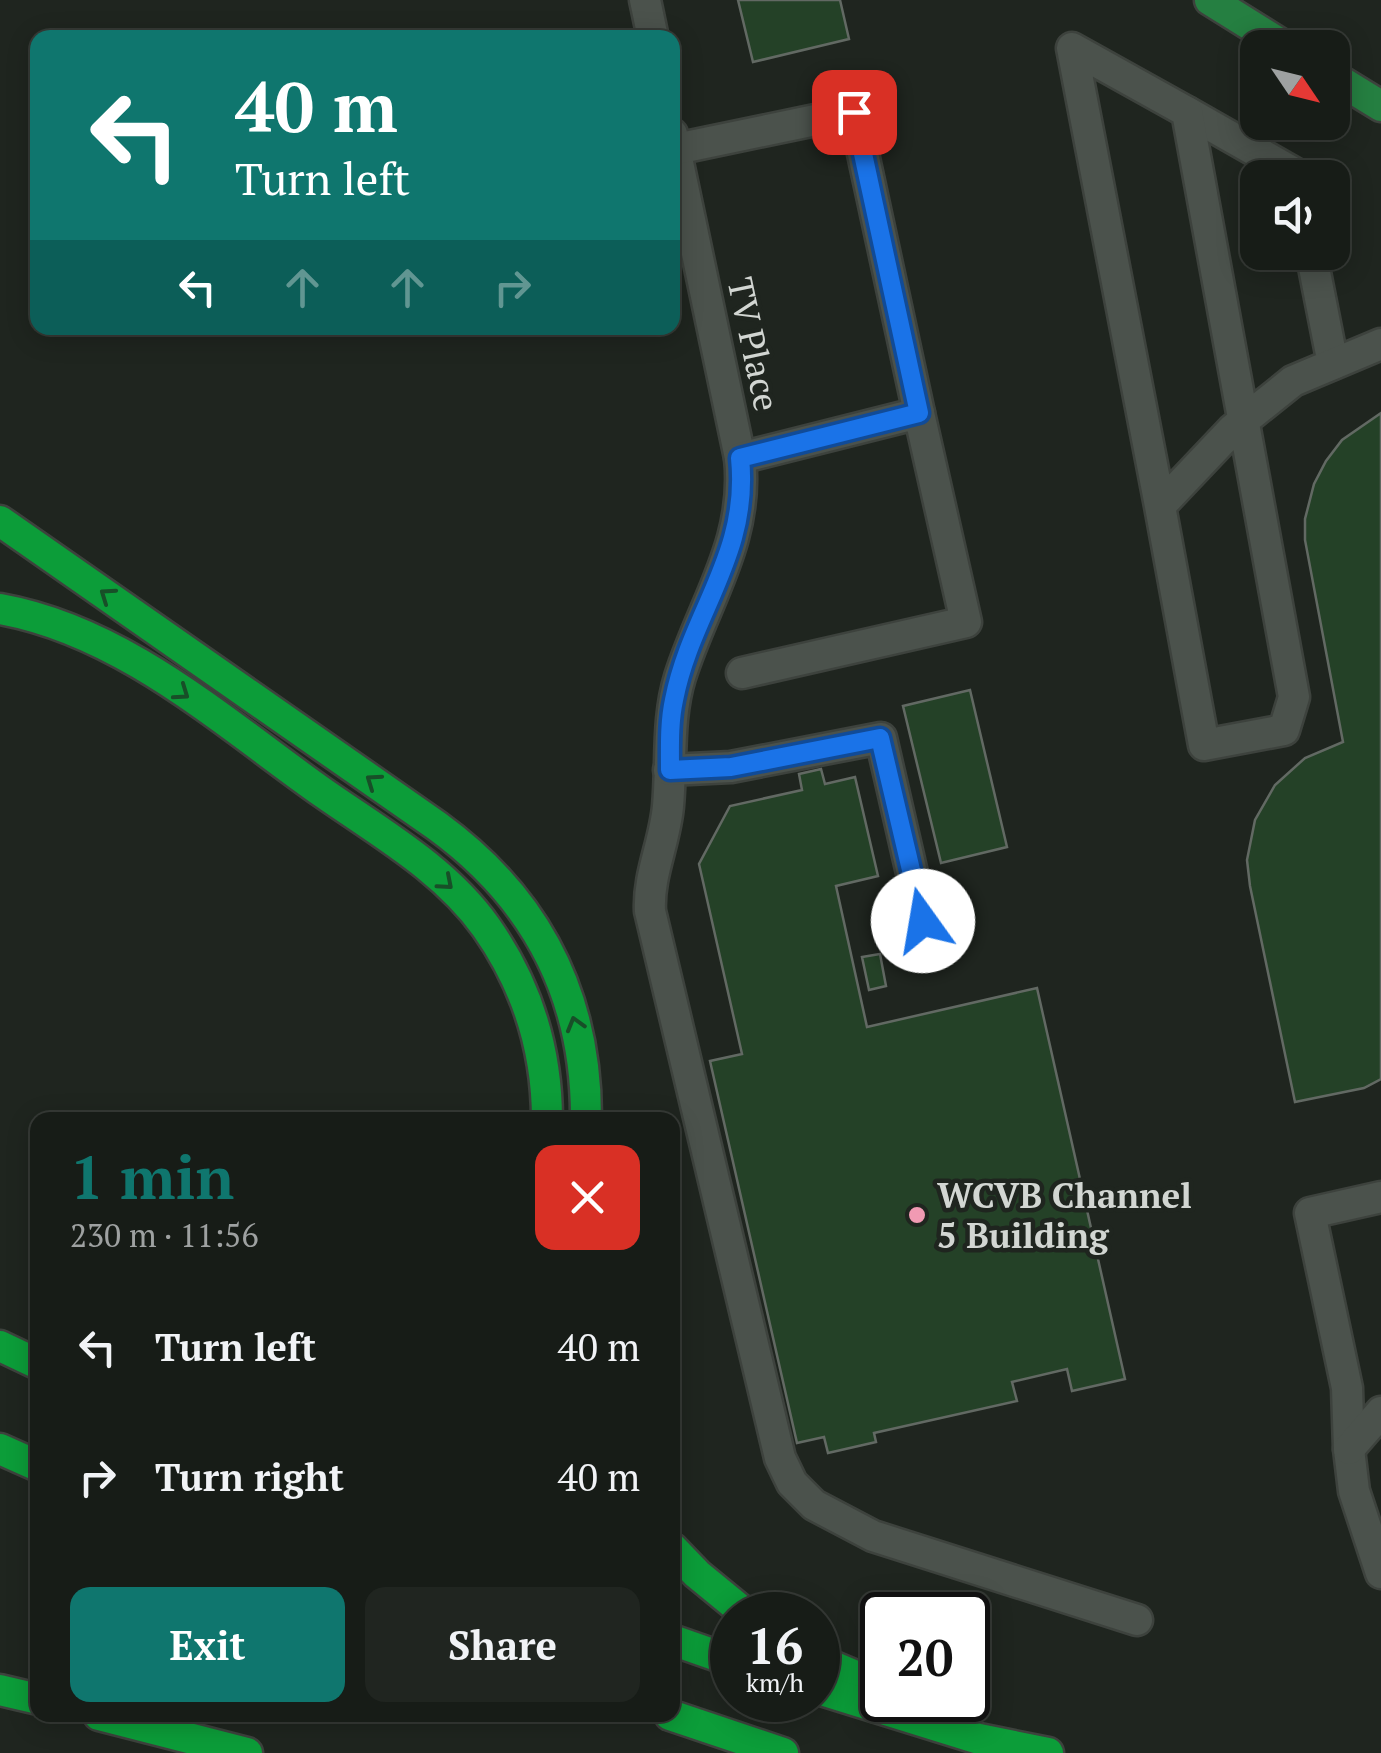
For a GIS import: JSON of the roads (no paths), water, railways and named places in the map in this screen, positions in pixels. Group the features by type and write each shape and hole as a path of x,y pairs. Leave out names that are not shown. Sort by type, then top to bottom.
{"highway":[{"path":"0,521 437,826 501,880 536,928 562,982 583,1056 586,1112"},
{"path":"0,608 73,630 133,661 400,847 459,894 498,944 529,1008 545,1071 547,1112"},
{"path":"0,1346 30,1360"},
{"path":"0,1368 30,1381"},
{"path":"0,1449 30,1462"},
{"path":"680,1555 721,1592"},
{"path":"680,1643 710,1653"},
{"path":"0,1690 30,1697"},
{"path":"840,1697 979,1738 1048,1753"},
{"path":"680,1718 783,1753"},
{"path":"126,1722 247,1753"},
{"path":"990,1722 1071,1753"}],"main road":[{"path":"1210,0 1258,30"},
{"path":"1350,87 1381,106"}],"street":[{"path":"645,0 651,30"},
{"path":"1188,112 1294,697 1284,730 1204,746 1072,48 1188,112 1272,160"},
{"path":"680,141 854,112 966,622 742,674"},
{"name":"TV Place","path":"680,171 740,458 743,496 730,552 674,701 668,806 652,879 650,912 785,1471 814,1505 873,1536 1137,1620"},
{"path":"1315,270 1333,364"},
{"path":"1160,506 1246,419 1293,381 1381,344"},
{"path":"740,458 919,413"},
{"path":"670,770 731,767 880,738 923,921"},
{"path":"1381,1197 1310,1214 1344,1367 1354,1491 1381,1573"},
{"path":"1348,1448 1381,1412"}],"place":[{"name":"WCVB Channel 5 Building","path":"917,1215"}]}
